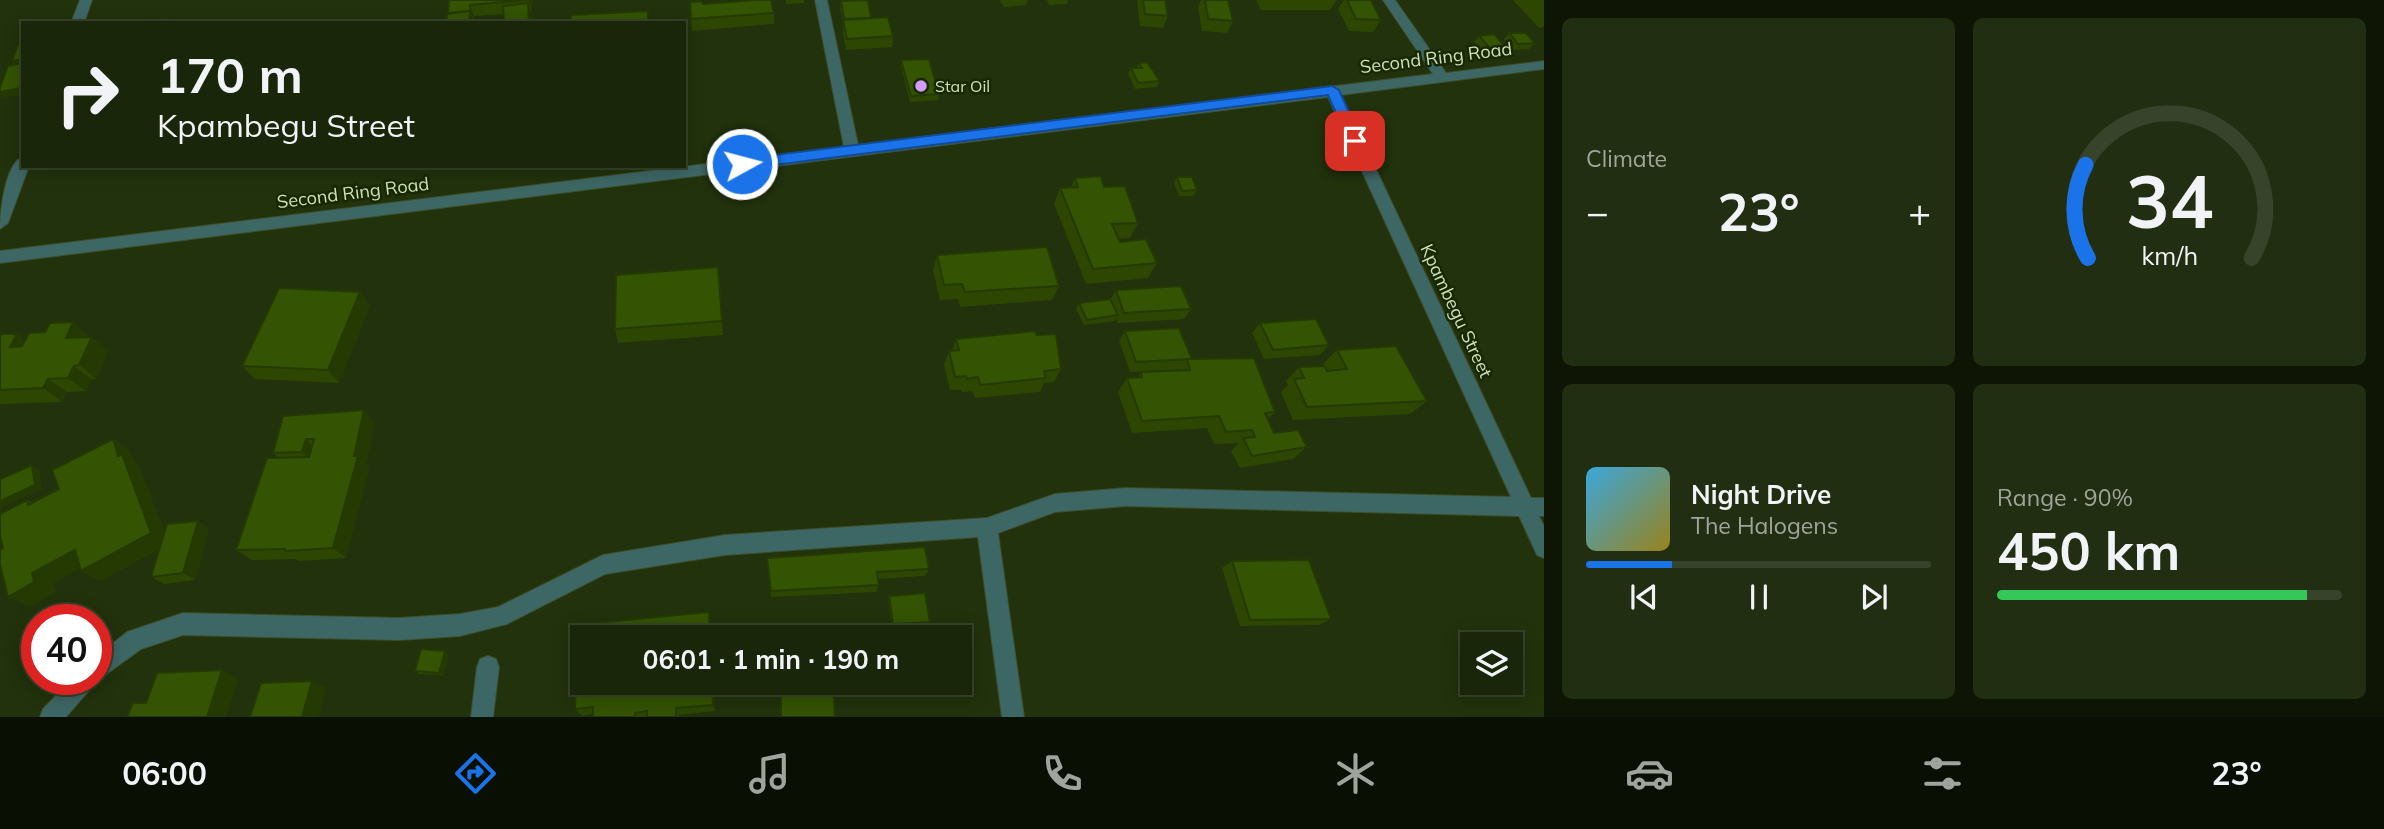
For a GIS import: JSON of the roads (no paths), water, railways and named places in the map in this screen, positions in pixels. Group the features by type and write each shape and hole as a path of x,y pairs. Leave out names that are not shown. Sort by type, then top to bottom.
{"street":[{"path":"78,21 86,0"},
{"path":"821,0 852,150"},
{"path":"1389,0 1441,76"},
{"name":"Second Ring Road","path":"0,257 1544,65"},
{"name":"Kpambegu Street","path":"1332,90 1522,506 1544,548"},
{"path":"0,223 21,167"},
{"path":"112,658 135,640 183,624 399,629 460,625 500,617 603,565 725,545 987,527 1055,503 1126,498 1544,507"},
{"path":"987,527 1013,717"},
{"path":"482,717 488,667"},
{"path":"51,717 72,695"}],"place":[{"name":"Star Oil","path":"921,86"}]}
